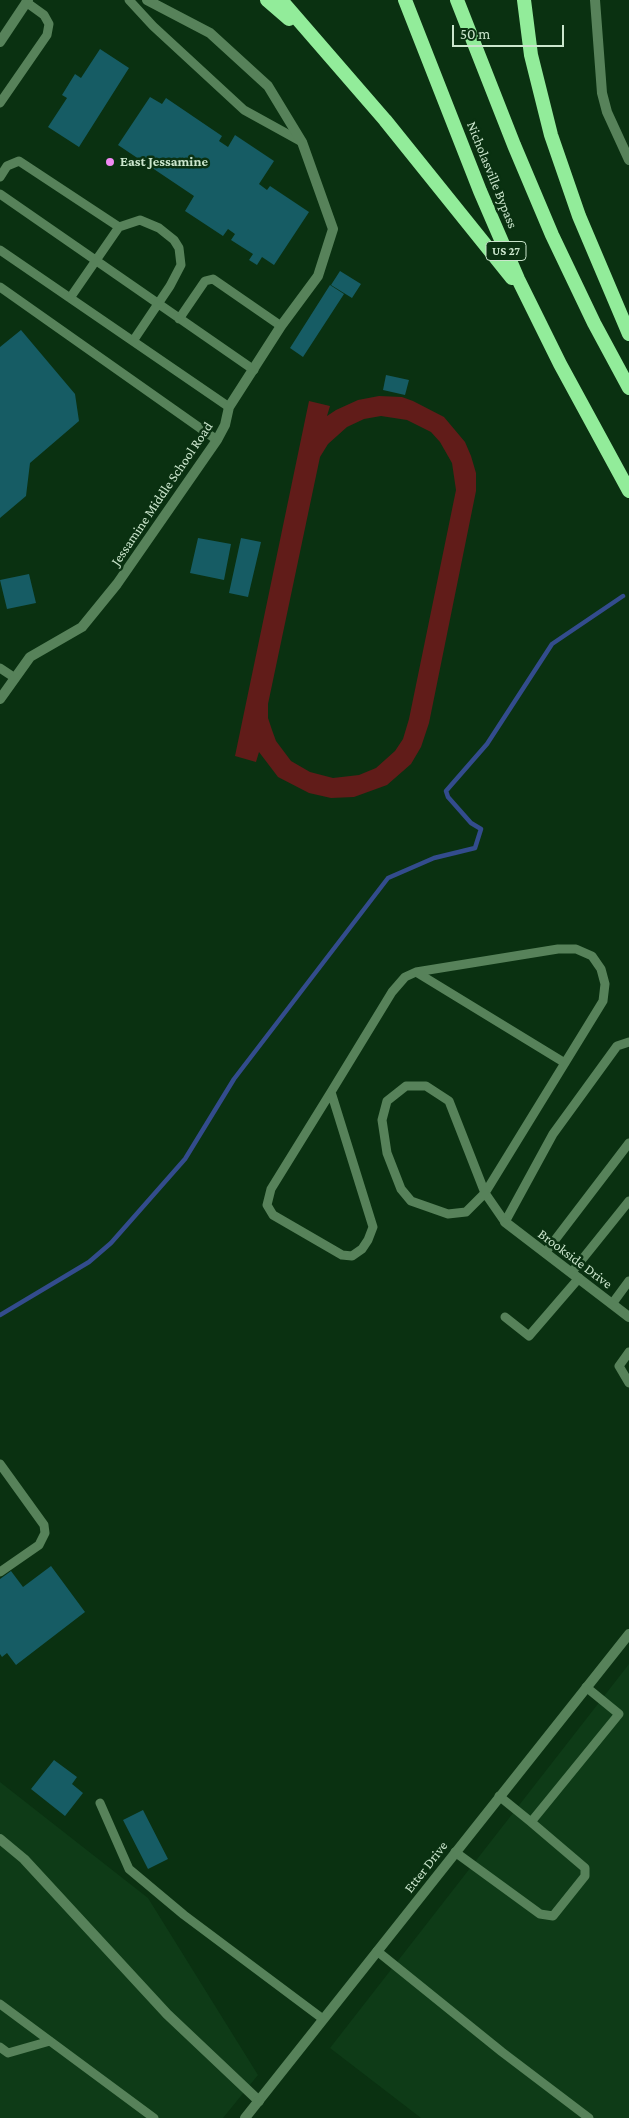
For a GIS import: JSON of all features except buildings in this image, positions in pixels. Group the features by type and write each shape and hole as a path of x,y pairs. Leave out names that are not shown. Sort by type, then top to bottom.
{"highway":[{"path":"267,0 323,47"},
{"path":"282,0 476,231 528,298"},
{"name":"Nicholasville Bypass","path":"404,0 480,191 528,298 582,406 629,491"},
{"path":"457,0 514,146 552,235 594,323 629,388"},
{"path":"524,0 531,55 551,135 579,216 629,334"}],"street":[{"name":"Jessamine Middle School Road","path":"0,699 30,657 82,627 117,584 217,440 225,425 230,406 281,326 318,276 333,230 302,142 268,86 210,33 146,0"},
{"path":"595,0 602,94 607,112 629,160"},
{"path":"0,42 27,1"},
{"name":"Brookside Drive","path":"505,1222 629,1317"},
{"name":"Etter Drive","path":"245,2118 629,1634"},
{"path":"0,1839 24,1859 167,2014 259,2101"}],"lane":[{"path":"129,0 153,26 244,110 302,142"},
{"path":"0,103 47,35 49,24 44,15 27,1"},
{"path":"0,177 7,166 19,161 119,227"},
{"path":"0,194 254,370"},
{"path":"70,298 119,227 140,220 149,222 166,233 180,248 181,264 158,304 133,340"},
{"path":"0,250 230,406"},
{"path":"180,319 206,281 213,279 281,326"},
{"path":"0,287 217,440"},
{"path":"0,668 15,678"},
{"path":"331,1092 373,1227 362,1249 352,1256 342,1255 273,1215 267,1205 271,1189 392,992 405,977 416,972 558,949 576,949 592,956 601,969 605,984 603,1001 485,1193 466,1212 448,1214 411,1201 401,1189 387,1154 382,1120 387,1101 406,1086 426,1086 449,1101 485,1193 505,1222 553,1134 617,1046 629,1042"},
{"path":"416,972 565,1063"},
{"path":"545,1253 629,1143"},
{"path":"505,1317 530,1336 629,1201"},
{"path":"612,1304 629,1280"},
{"path":"629,1352 619,1366 629,1383"},
{"path":"0,1464 44,1525 45,1534 39,1544 0,1572"},
{"path":"531,1822 618,1714 586,1687"},
{"path":"455,1852 540,1914 553,1916 585,1876 585,1868 499,1796"},
{"path":"100,1803 129,1870 323,2019"},
{"path":"377,1951 502,2052 589,2118"},
{"path":"0,2004 154,2118"},
{"path":"0,2047 8,2053 50,2041"}],"shaded area":[{"path":"379,396 402,397 444,417 465,442 476,473 476,491 429,723 421,747 411,764 387,785 354,797 331,798 309,793 278,777 259,752 256,762 235,756 309,401 330,406 327,416 358,400","holes":["381,416 407,420 431,432 440,442 452,463 456,490 409,719 403,739 395,751 376,768 359,775 333,778 310,772 291,761 276,741 268,718 268,704 320,457 328,444 347,427 364,419"]},
{"path":"629,1664 629,2118 421,2118 330,2048"},
{"path":"0,1782 148,1898 258,2075 223,2118 0,2118"}],"waterway":[{"path":"0,1315 89,1262 111,1243 185,1159 234,1079 388,878 434,858 475,848 481,829 471,823 448,797 446,791 487,744 552,644 623,596"}],"place":[{"name":"East Jessamine","path":"110,162"}]}
